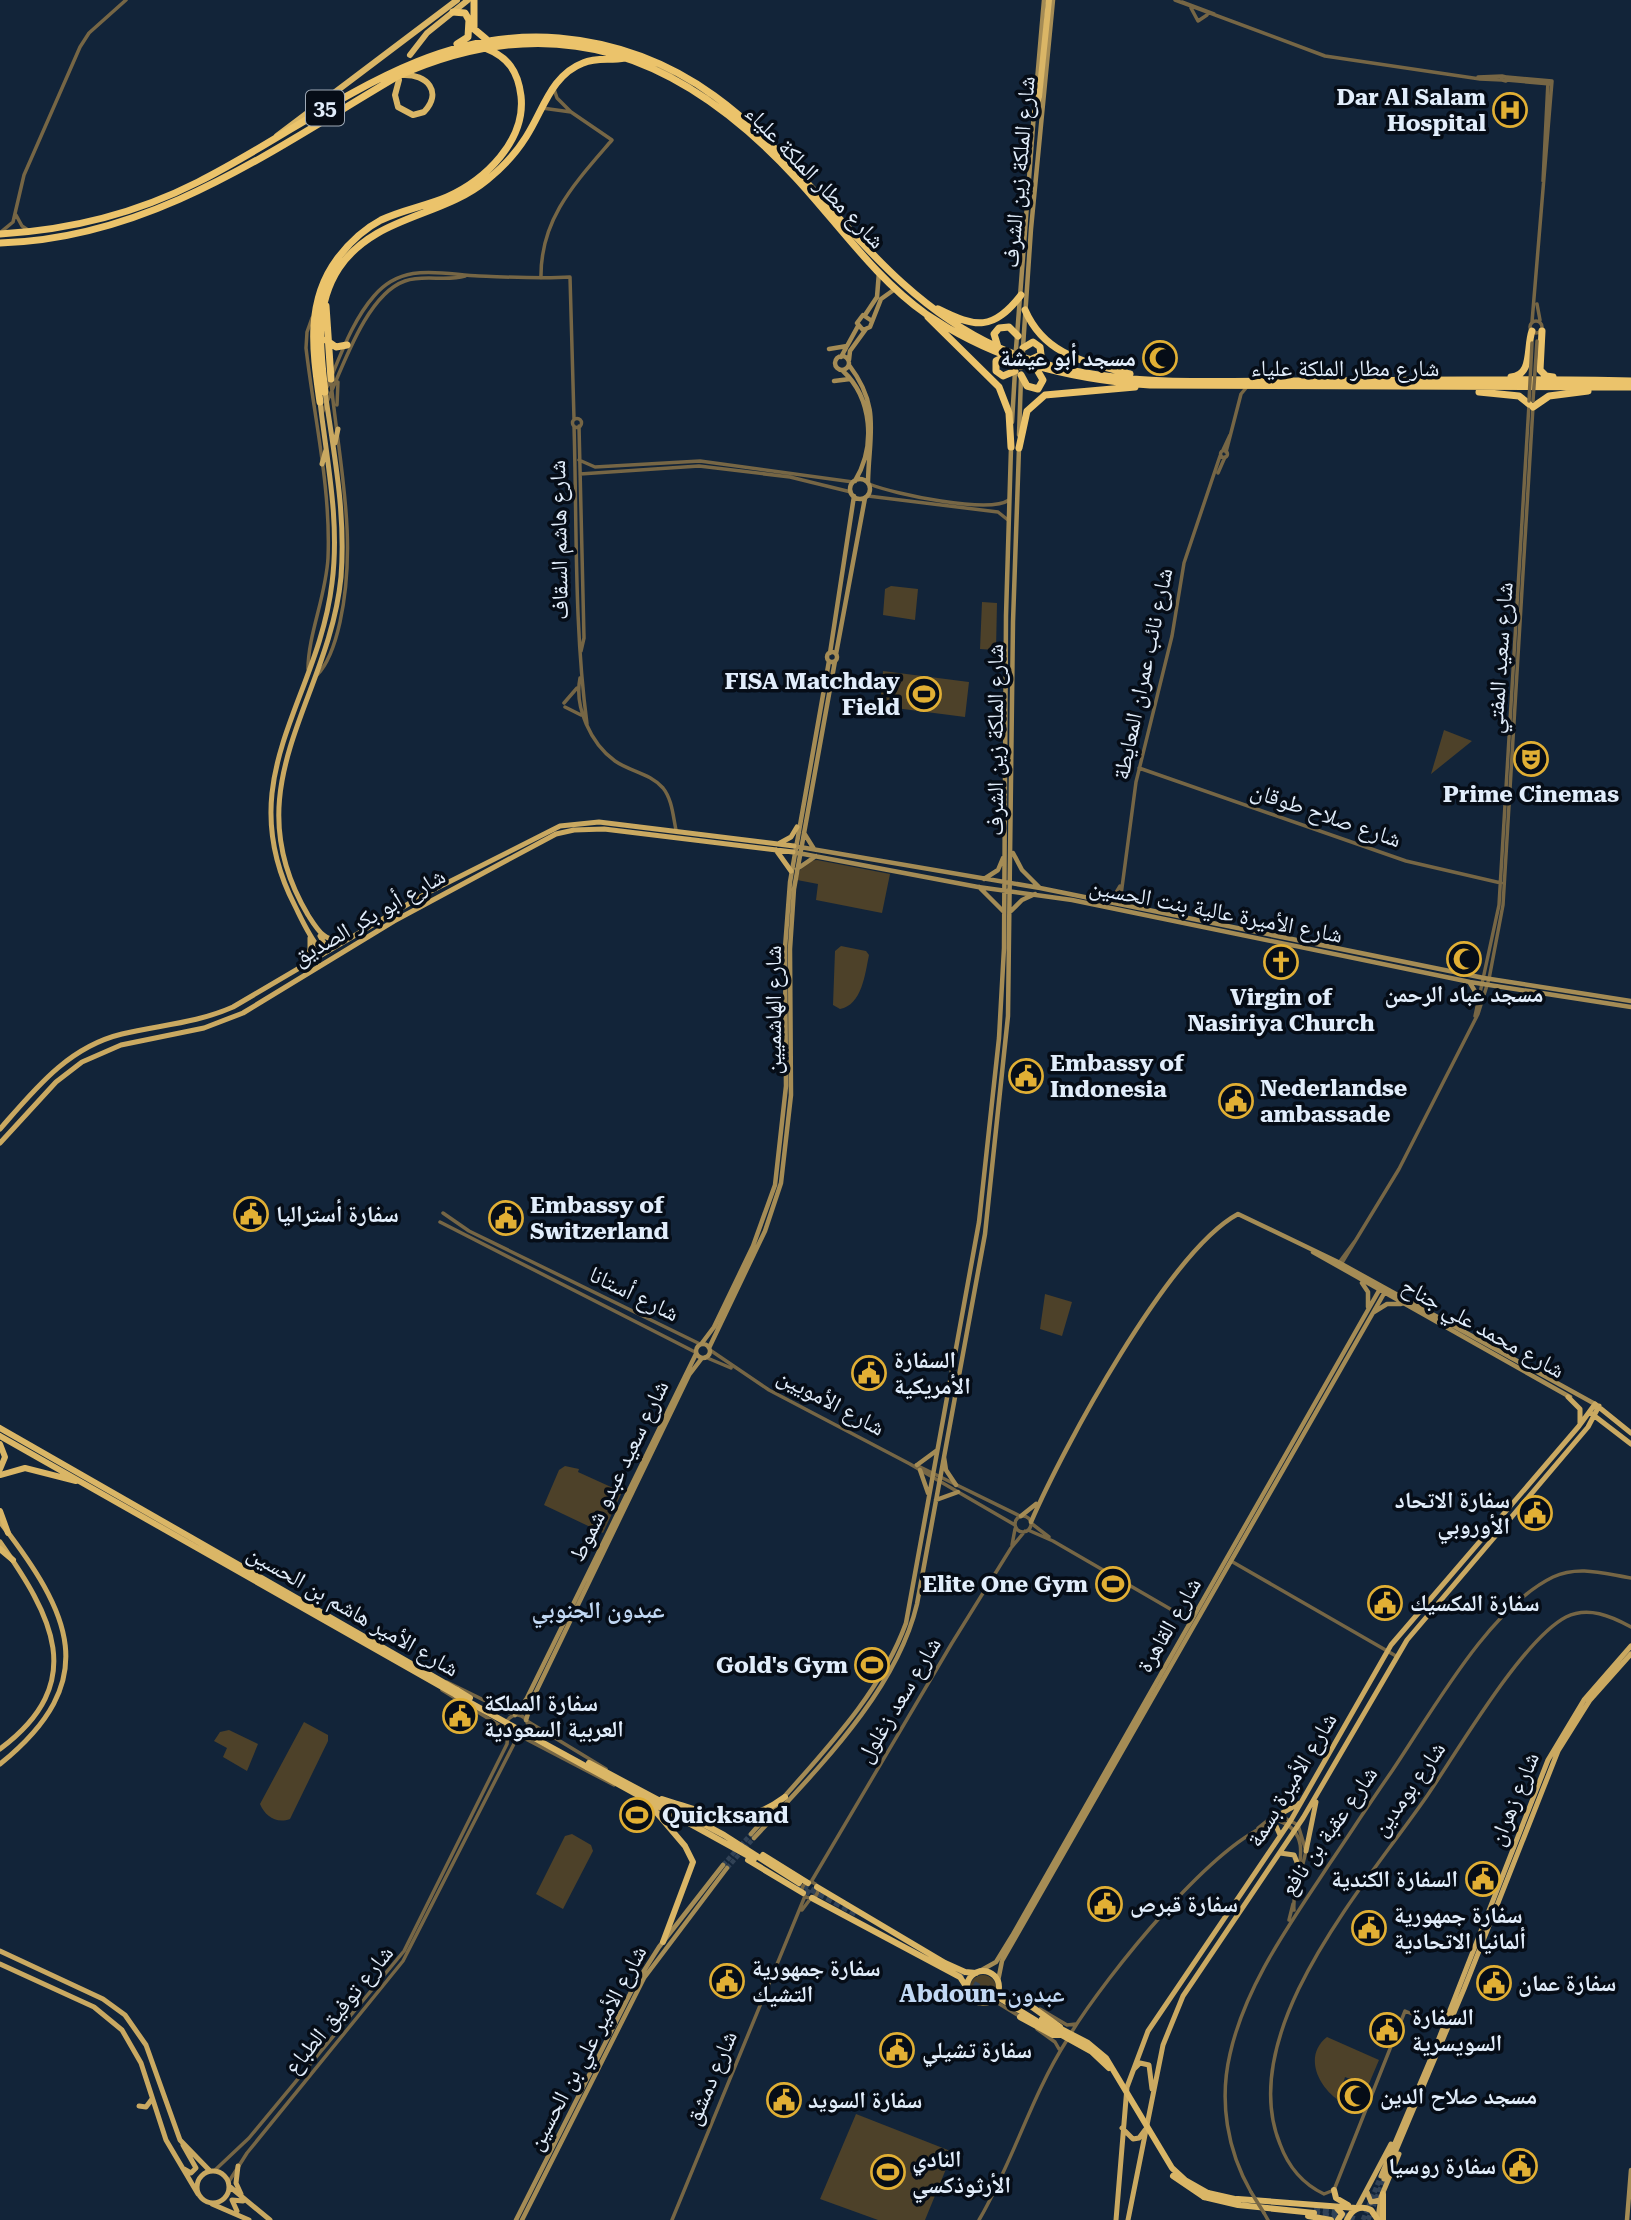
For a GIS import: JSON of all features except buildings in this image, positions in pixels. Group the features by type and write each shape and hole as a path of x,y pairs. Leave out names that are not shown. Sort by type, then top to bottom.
{"highway":[{"name":"35","path":"275,138 296,118 347,85 457,0"},
{"path":"410,55 424,37 468,0"},
{"path":"474,0 474,29 479,36 490,40"},
{"path":"1034,116 1049,0"},
{"path":"451,51 470,31 466,14 453,12"},
{"name":"شارع مطار الملكة علياء","path":"0,233 91,223 151,203 207,178 382,76 490,40 542,37 589,42 644,58 698,85 732,108 782,153 846,226 926,309 998,348 1029,360 1149,382 1465,385"},
{"name":"شارع مطار الملكة علياء","path":"0,243 77,234 126,222 167,206 227,177 398,78 451,51 558,44 626,58 662,71 694,89 741,125 789,170 878,271 898,289 1004,357 1035,368 1091,380 1233,386 1602,384 1631,381"},
{"path":"324,402 313,354 314,316 322,285 336,261 356,238 460,190 486,171 505,150 519,117 519,87 507,60 485,47"},
{"path":"329,391 320,340 325,302 332,281 347,258 379,226 455,201 482,184 514,154 554,86 567,71 584,62 626,58"},
{"path":"416,75 429,82 433,95 426,110 413,115 401,110 395,99 398,78 416,75"},
{"path":"926,309 961,320 985,323 1007,312 1021,295"},
{"path":"325,302 326,341 334,379"},
{"path":"926,309 937,328 999,387 1007,404 1015,447"},
{"path":"1025,310 1037,333 1053,348 1149,382"},
{"path":"998,348 994,334 1001,326 1012,328 1018,336"},
{"path":"1536,329 1540,366 1544,375 1602,384"},
{"path":"1465,385 1521,374 1527,366 1536,329"},
{"path":"326,341 336,347 347,345"},
{"path":"1021,350 1033,342 1040,347 1041,355 1029,360"},
{"path":"1004,357 995,364 996,371 1003,376 1018,370 1027,386 1038,388 1043,380 1035,368"},
{"path":"1015,447 1027,411 1045,395 1149,382"},
{"name":"شارع مطار الملكة علياء","path":"1602,384 1631,387"},
{"path":"1465,385 1519,396 1531,403 1549,396 1602,384"},
{"name":"شارع الأمير هاشم بن الحسين","path":"0,1428 432,1676 456,1693"},
{"name":"شارع الأمير هاشم بن الحسين","path":"0,1436 435,1684 615,1777 648,1799"},
{"path":"0,1444 5,1454 0,1469"},
{"path":"0,1475 25,1468 77,1481"},
{"path":"0,1511 8,1532"},
{"path":"0,1549 13,1560"},
{"name":"شارع الأمير هاشم بن الحسين","path":"588,1765 621,1787 722,1838 798,1884"},
{"path":"648,1799 735,1818 760,1814 785,1797"},
{"path":"648,1799 692,1859 688,1880 663,1942"},
{"path":"722,1838 813,1884 945,1963 965,1972 992,1974 998,1981 999,1996"},
{"path":"722,1838 807,1896 960,1977 975,2001 983,2004 999,1996"},
{"path":"821,1902 821,1896 829,1896"},
{"path":"967,1988 969,1979 977,1973"},
{"path":"999,1996 1039,2022 1106,2058 1172,2168 1189,2184 1206,2195 1331,2220"},
{"path":"1028,2004 1061,2032"},
{"path":"1020,2017 1039,2022"},
{"path":"1334,2190 1336,2198 1354,2208"},
{"path":"1379,2219 1382,2195"},
{"path":"1238,2202 1371,2210 1379,2219"},
{"path":"1334,2206 1342,2214 1338,2220"},
{"path":"1348,2220 1354,2208"}],"main road":[{"name":"شارع الملكة زين الشرف","path":"933,1472 983,1201 999,1038 1007,912 1012,884 1015,447 1018,370 1049,0"},
{"name":"شارع الملكة زين الشرف","path":"1021,350 1018,336 1034,116"},
{"path":"841,356 863,383 871,405 869,483 836,654 832,661 827,657 830,653 847,557 852,494 863,459 867,416 864,400 852,380 835,364 848,345 858,325 858,319 865,315 877,297 878,271"},
{"path":"843,371 849,363 850,351 872,321 885,294 898,289"},
{"path":"865,315 872,321"},
{"path":"858,325 866,330"},
{"path":"829,349 848,345"},
{"path":"834,381 852,380"},
{"path":"324,402 330,446 334,510 334,567 324,629 279,749 271,822 283,882 317,947 322,947 324,942 290,878 283,850 279,811 285,759 334,621 342,560 341,500 330,446 322,413 324,402 329,391"},
{"path":"322,464 338,429"},
{"name":"شارع الملكة زين الشرف","path":"939,1478 990,1202 1008,1016 1007,912 1004,883 1008,520 1015,447"},
{"path":"854,481 862,479 869,483"},
{"path":"852,494 866,497"},
{"path":"342,560 348,572"},
{"path":"830,653 836,654"},
{"name":"شارع الهاشميين","path":"696,1353 714,1327 753,1245 775,1185 786,1086 785,955 794,870 832,661"},
{"name":"شارع أبو بكر الصديق","path":"0,1129 48,1076 82,1050 121,1034 210,1017 240,1003 350,937 508,849 560,826 599,822 676,830 705,838"},
{"path":"815,849 807,842 801,827 776,847 794,870 816,856"},
{"name":"شارع أبو بكر الصديق","path":"0,1143 56,1082 82,1062 121,1045 204,1028 243,1013 394,921 544,840 567,831 592,829 705,838 797,850"},
{"path":"982,880 1001,867 1006,840"},
{"name":"شارع الأميرة عالية بنت الحسين","path":"797,850 815,849 1127,905 1470,982 1631,1001"},
{"name":"شارع الأميرة عالية بنت الحسين","path":"797,850 978,887 1037,894 1171,917 1486,982 1631,1007"},
{"path":"1012,851 1022,870 1040,888"},
{"name":"شارع الهاشميين","path":"704,1358 765,1230 781,1183 791,1096 790,949 794,870"},
{"path":"978,887 1007,912 1022,900 1037,894"},
{"path":"316,926 327,939 340,941 350,937"},
{"path":"296,969 310,950 309,932"},
{"path":"1470,982 1479,998"},
{"name":"شارع محمد علي جناح","path":"1039,1501 1139,1325 1198,1249 1238,1214 1339,1265 1569,1396 1631,1444"},
{"name":"شارع محمد علي جناح","path":"1339,1265 1359,1279 1597,1405 1631,1432"},
{"path":"1359,1279 1368,1292 1370,1312 1390,1303 1409,1306"},
{"name":"شارع القاهرة","path":"998,1981 1001,1966 1382,1290"},
{"path":"701,1343 710,1349"},
{"path":"696,1353 704,1358"},
{"name":"شارع سعيد عبدو شموط","path":"515,1715 527,1698 696,1353"},
{"name":"شارع سعيد عبدو شموط","path":"527,1721 555,1653 643,1470 690,1375 704,1358"},
{"path":"1569,1396 1580,1409 1579,1426"},
{"name":"شارع الأميرة بسمة","path":"1128,2220 1165,2039 1178,2004 1320,1791 1396,1656 1426,1615 1588,1427 1597,1405"},
{"name":"شارع الأميرة بسمة","path":"1116,2220 1122,2128 1129,2079 1153,2022 1303,1801 1387,1650 1419,1609 1592,1414"},
{"path":"1588,1427 1595,1424 1609,1428"},
{"path":"929,1497 919,1468 937,1450"},
{"path":"944,1452 946,1470 956,1485"},
{"path":"933,1472 912,1599 898,1644 843,1727 752,1836 843,1737 900,1652 914,1617 939,1478"},
{"path":"935,1500 958,1492"},
{"path":"1021,1516 1039,1501"},
{"path":"1031,1523 1039,1501"},
{"path":"0,1522 53,1600 63,1631 65,1655 58,1695 46,1718 28,1741 0,1763"},
{"path":"0,1542 42,1606 50,1628 53,1657 51,1678 40,1706 24,1729 0,1749"},
{"name":"شارع القاهرة","path":"996,1962 1191,1621 1229,1560"},
{"name":"شارع زهران","path":"1631,1646 1584,1700 1548,1760 1383,2178 1407,2128 1558,1751 1584,1708 1631,1654"},
{"path":"1306,1851 1320,1791"},
{"path":"1275,1817 1303,1801"},
{"path":"1268,1824 1276,1826 1280,1835"},
{"path":"1280,1853 1294,1855 1300,1867"},
{"name":"شارع الأمير علي بن الحسين","path":"516,2220 568,2125 644,1978 725,1867 663,1942 627,1999 568,2125 522,2220"},
{"path":"0,1951 103,1999 125,2015 146,2045 172,2124 196,2168 191,2173 182,2167"},
{"path":"977,1973 996,1962 996,1967 1001,1966"},
{"path":"0,1964 94,2007 110,2018 135,2049 166,2140 198,2194 209,2203 249,2220"},
{"path":"1129,2079 1138,2065 1145,2063 1150,2066 1151,2106"},
{"path":"139,2106 146,2107 152,2099"},
{"path":"1354,2208 1367,2192 1405,2121"},
{"path":"1122,2128 1129,2137 1136,2139 1147,2127"},
{"path":"1367,2192 1371,2202 1382,2195 1407,2128"},
{"path":"182,2144 212,2171 223,2175 246,2202 270,2220"},
{"path":"237,2167 236,2186 246,2202"},
{"path":"198,2194 199,2179 212,2171"},
{"path":"1627,2220 1631,2173"},
{"path":"209,2203 224,2199 228,2184"},
{"path":"239,2214 232,2204 233,2199 246,2202"}],"street":[{"path":"0,233 12,225 24,175 80,47 89,33 126,0"},
{"path":"1176,1 1216,16"},
{"path":"1176,1 1325,56 1469,78 1550,82 1536,329"},
{"path":"1191,8 1198,21 1209,15"},
{"path":"541,278 548,226 612,140 571,112 557,98 554,86"},
{"path":"542,108 571,112"},
{"path":"15,213 22,226 32,231"},
{"path":"336,414 329,391 347,345 367,305 392,281 420,272 570,277 576,426"},
{"path":"313,679 322,670 336,638 348,572 347,501 334,379 365,322 393,287 418,278 467,275"},
{"name":"شارع سعيد المفتي","path":"1486,982 1501,883 1536,302"},
{"path":"309,671 308,655 320,614 327,562 322,464 306,348 308,328 314,316"},
{"path":"1233,386 1240,397"},
{"name":"شارع نائب عمران المعايطة","path":"1127,905 1121,898 1122,881 1139,768 1172,636 1184,563 1224,454 1240,397 1248,386"},
{"path":"576,419 576,426"},
{"name":"شارع هاشم السقاف","path":"576,426 580,474 584,638 580,653"},
{"name":"شارع هاشم السقاف","path":"576,426 580,653 587,724"},
{"path":"579,460 595,467 704,464 854,481"},
{"path":"580,474 704,464 780,475 852,494"},
{"path":"869,483 908,496 998,509 1008,520"},
{"path":"866,497 998,509 1009,500"},
{"name":"شارع هاشم السقاف","path":"581,676 578,699 587,724 616,762 646,775 665,791 676,830"},
{"path":"579,682 574,694 564,705 583,716"},
{"name":"شارع صلاح طوقان","path":"1139,768 1406,861 1501,883"},
{"path":"1098,900 1114,896 1122,881"},
{"path":"1475,1018 1486,982"},
{"path":"1339,1265 1399,1169 1475,1018 1486,982"},
{"name":"شارع أستانا","path":"443,1213 469,1231 701,1343"},
{"name":"شارع أستانا","path":"440,1222 696,1353"},
{"name":"شارع الأمويين","path":"710,1349 736,1370"},
{"name":"شارع الأمويين","path":"704,1358 736,1370 910,1464 933,1472 958,1492 1015,1526 1053,1541"},
{"name":"شارع الأمويين","path":"919,1468 932,1479 939,1478 956,1485 1021,1516 1053,1541"},
{"name":"شارع سعد زغلول","path":"1011,1548 1015,1526 1021,1516"},
{"name":"شارع سعد زغلول","path":"813,1884 1011,1548 1031,1523"},
{"path":"1053,1541 1191,1621"},
{"path":"1229,1560 1396,1656"},
{"name":"شارع عقبة بن نافع","path":"1268,2220 1237,2165 1224,2102 1226,2073 1245,2007 1295,1909 1462,1670 1509,1609 1533,1589 1566,1572 1599,1572 1631,1578"},
{"name":"شارع بومدين","path":"1334,2190 1324,2194 1308,2185 1283,2151 1273,2119 1271,2087 1275,2053 1299,1991 1326,1942 1427,1795 1517,1666 1551,1628 1575,1613 1596,1613 1631,1628"},
{"path":"432,1676 527,1721 615,1777"},
{"path":"435,1684 507,1731 621,1787"},
{"path":"496,1723 502,1719 501,1709"},
{"path":"507,1731 507,1721 515,1715"},
{"path":"519,1736 527,1730 527,1721"},
{"path":"532,1742 530,1734 539,1729"},
{"name":"شارع توفيق الطباع","path":"212,2171 228,2160 409,1943 507,1744 507,1731"},
{"name":"شارع توفيق الطباع","path":"228,2184 237,2167 409,1952 519,1736"},
{"path":"979,2220 1008,2166 1059,2051 1104,1982 1160,1916 1219,1860 1275,1817 1296,1828 1306,1851 1295,1897 1295,1909 1289,1922"},
{"path":"1258,1828 1279,1821 1289,1822"},
{"path":"1296,1828 1301,1851 1298,1882"},
{"path":"813,1884 817,1895 807,1896 803,1886 813,1884"},
{"name":"شارع دمشق","path":"672,2220 807,1896"},
{"path":"999,1996 1028,2004 1067,2025 1076,2024"},
{"path":"999,1996 1020,2017 1055,2042 1059,2051"},
{"path":"363,1999 369,2004"},
{"path":"1334,2190 1405,2011 1443,2027"},
{"path":"228,2160 228,2168 237,2167"}],"shaded area":[{"path":"891,586 918,589 915,620 883,615 885,589"},
{"path":"982,602 997,603 996,650 980,649"},
{"name":"FISA Matchday Field","path":"883,671 969,682 965,717 880,706"},
{"path":"1444,730 1472,741 1431,774"},
{"path":"817,860 890,874 882,913 816,900 818,884 797,880 803,866"},
{"path":"841,946 866,951 869,955 858,995 853,1002 840,1009 833,1005 835,951"},
{"path":"1045,1294 1072,1302 1062,1336 1040,1329"},
{"path":"565,1466 579,1469 578,1472 622,1492 603,1533 544,1505 559,1470"},
{"path":"304,1722 328,1735 328,1741 290,1819 276,1820 265,1812 260,1804"},
{"path":"229,1730 258,1744 247,1771 223,1757 227,1748 214,1741 220,1732"},
{"path":"572,1834 591,1845 593,1851 563,1909 536,1894 565,1836"},
{"path":"983,1975 992,1979 996,1988 992,1997 983,2001 974,1997 970,1988 974,1979"},
{"path":"1327,2037 1379,2060 1368,2086 1345,2077 1338,2100 1324,2086 1316,2070 1316,2052"},
{"name":"النادي الأرثوذكسي","path":"856,2114 953,2152 925,2220 878,2220 820,2199"}],"tunnel":[{"path":"723,1865 751,1834"},
{"path":"727,1868 754,1838"},
{"path":"803,1885 858,1915"},
{"path":"797,1886 820,1899"},
{"path":"958,1975 1001,1999"},
{"path":"1363,2220 1381,2176"},
{"path":"1368,2220 1384,2179"},
{"path":"1314,2209 1357,2220"},
{"path":"1314,2213 1342,2219"}],"place":[{"name":"Dar Al Salam Hospital","path":"1510,110"},
{"name":"مسجد أبو عيشة","path":"1160,358"},
{"name":"FISA Matchday Field","path":"924,694"},
{"name":"Prime Cinemas","path":"1531,759"},
{"name":"مسجد عباد الرحمن","path":"1464,959"},
{"name":"Virgin of Nasiriya Church","path":"1281,962"},
{"name":"Embassy of Indonesia","path":"1026,1076"},
{"name":"Nederlandse ambassade","path":"1236,1101"},
{"name":"سفارة أستراليا","path":"251,1214"},
{"name":"Embassy of Switzerland","path":"506,1218"},
{"name":"السفارة الأمريكية","path":"869,1373"},
{"name":"سفارة الاتحاد الأوروبي","path":"1535,1513"},
{"name":"Elite One Gym","path":"1113,1584"},
{"name":"سفارة المكسيك","path":"1385,1603"},
{"name":"Gold's Gym","path":"872,1665"},
{"name":"سفارة المملكة العربية السعودية","path":"460,1716"},
{"name":"Quicksand","path":"637,1815"},
{"name":"السفارة الكندية","path":"1483,1879"},
{"name":"سفارة قبرص","path":"1105,1904"},
{"name":"سفارة جمهورية ألمانيا الاتحادية","path":"1369,1928"},
{"name":"سفارة جمهورية التشيك","path":"727,1981"},
{"name":"سفارة عمان","path":"1494,1983"},
{"name":"السفارة السويسرية","path":"1387,2030"},
{"name":"سفارة تشيلي","path":"897,2050"},
{"name":"مسجد صلاح الدين","path":"1355,2096"},
{"name":"سفارة السويد","path":"784,2100"},
{"name":"سفارة روسيا","path":"1520,2166"},
{"name":"النادي الأرثوذكسي","path":"888,2172"}],"district":[{"name":"عبدون الجنوبي","path":"598,1610"},
{"name":"Abdoun-عبدون","path":"982,1994"}]}
